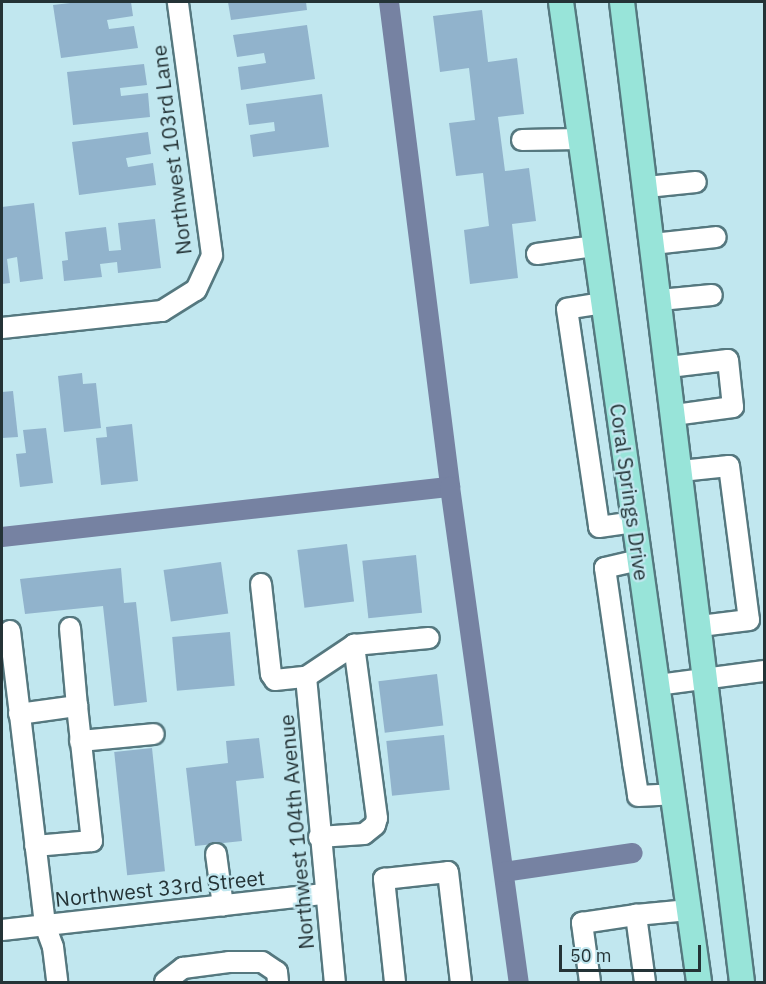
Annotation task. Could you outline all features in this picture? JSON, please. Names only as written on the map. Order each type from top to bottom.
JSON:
[{"type":"main road","name":"Coral Springs Drive","points":[[561,2],[699,982]]},
{"type":"main road","points":[[622,2],[669,368],[742,982]]},
{"type":"street","name":"Northwest 103rd Lane","points":[[2,328],[162,311],[196,290],[212,255],[178,2]]},
{"type":"street","points":[[522,141],[580,139]]},
{"type":"street","points":[[646,187],[696,182]]},
{"type":"street","points":[[653,244],[716,237]]},
{"type":"street","points":[[537,254],[595,246]]},
{"type":"street","points":[[660,300],[712,295]]},
{"type":"street","points":[[603,303],[567,309],[599,527],[634,522]]},
{"type":"street","points":[[669,368],[728,360],[733,407],[674,415]]},
{"type":"street","points":[[681,471],[729,466],[749,620],[700,626]]},
{"type":"street","points":[[639,560],[605,568],[638,796],[673,794]]},
{"type":"street","points":[[261,584],[270,674],[275,680],[306,677],[354,645],[429,638]]},
{"type":"street","points":[[35,846],[92,841],[70,628]]},
{"type":"street","points":[[10,630],[9,699],[19,714],[45,925],[53,947],[57,982]]},
{"type":"street","points":[[319,837],[364,834],[375,825],[377,818],[354,645]]},
{"type":"street","points":[[657,685],[765,671]]},
{"type":"street","name":"Northwest 104th Avenue","points":[[306,677],[324,894],[335,982]]},
{"type":"street","points":[[19,714],[77,706]]},
{"type":"street","points":[[80,741],[154,734]]},
{"type":"street","points":[[216,854],[223,906]]},
{"type":"street","points":[[395,982],[384,879],[448,872],[461,982]]},
{"type":"street","name":"Northwest 33rd Street","points":[[2,930],[324,894]]},
{"type":"street","points":[[590,982],[582,923],[689,910]]},
{"type":"street","points":[[636,915],[645,982]]},
{"type":"street","points":[[165,982],[183,968],[229,962],[262,962],[276,972],[278,982]]},
{"type":"building","points":[[79,2],[131,2],[133,16],[107,20],[109,29],[134,26],[138,48],[61,58],[53,5]]},
{"type":"building","points":[[228,2],[306,2],[307,10],[231,20]]},
{"type":"building","points":[[482,10],[488,62],[517,58],[524,114],[498,117],[505,171],[529,168],[536,221],[512,224],[518,278],[470,284],[464,230],[489,226],[483,173],[456,176],[449,123],[475,120],[469,68],[440,72],[433,16]]},
{"type":"building","points":[[307,25],[315,79],[241,90],[238,67],[266,63],[264,53],[237,57],[233,35]]},
{"type":"building","points":[[144,64],[147,85],[120,88],[121,96],[148,93],[150,117],[73,125],[67,72]]},
{"type":"building","points":[[322,94],[329,147],[253,157],[250,135],[275,131],[274,122],[249,125],[246,104]]},
{"type":"building","points":[[148,132],[151,154],[126,158],[128,167],[153,163],[156,185],[79,195],[72,142]]},
{"type":"building","points":[[34,203],[43,279],[20,282],[17,257],[7,259],[10,283],[2,284],[2,207]]},
{"type":"building","points":[[155,219],[161,268],[118,273],[117,262],[100,264],[102,277],[64,281],[62,261],[68,260],[65,232],[106,227],[109,251],[121,250],[118,223]]},
{"type":"building","points":[[82,373],[83,384],[96,383],[101,428],[64,432],[58,376]]},
{"type":"building","points":[[13,391],[18,437],[2,438],[2,392]]},
{"type":"building","points":[[132,424],[138,481],[101,485],[96,438],[107,437],[106,427]]},
{"type":"building","points":[[46,428],[53,483],[20,487],[16,454],[26,453],[23,430]]},
{"type":"building","points":[[347,544],[354,602],[304,608],[297,550]]},
{"type":"building","points":[[416,555],[422,613],[368,618],[362,561]]},
{"type":"building","points":[[221,562],[228,613],[171,622],[164,570]]},
{"type":"building","points":[[121,568],[124,603],[136,602],[147,702],[114,706],[103,606],[25,614],[20,579]]},
{"type":"building","points":[[230,632],[235,686],[177,691],[172,637]]},
{"type":"building","points":[[437,674],[443,726],[385,733],[378,681]]},
{"type":"building","points":[[444,735],[450,790],[392,796],[386,741]]},
{"type":"building","points":[[259,738],[264,778],[236,781],[242,841],[195,846],[186,768],[228,763],[226,741]]},
{"type":"building","points":[[152,748],[165,871],[127,875],[114,752]]},
{"type":"waterway","points":[[389,2],[450,487]]},
{"type":"waterway","points":[[2,537],[450,487],[519,982]]},
{"type":"waterway","points":[[504,872],[633,853]]}]
